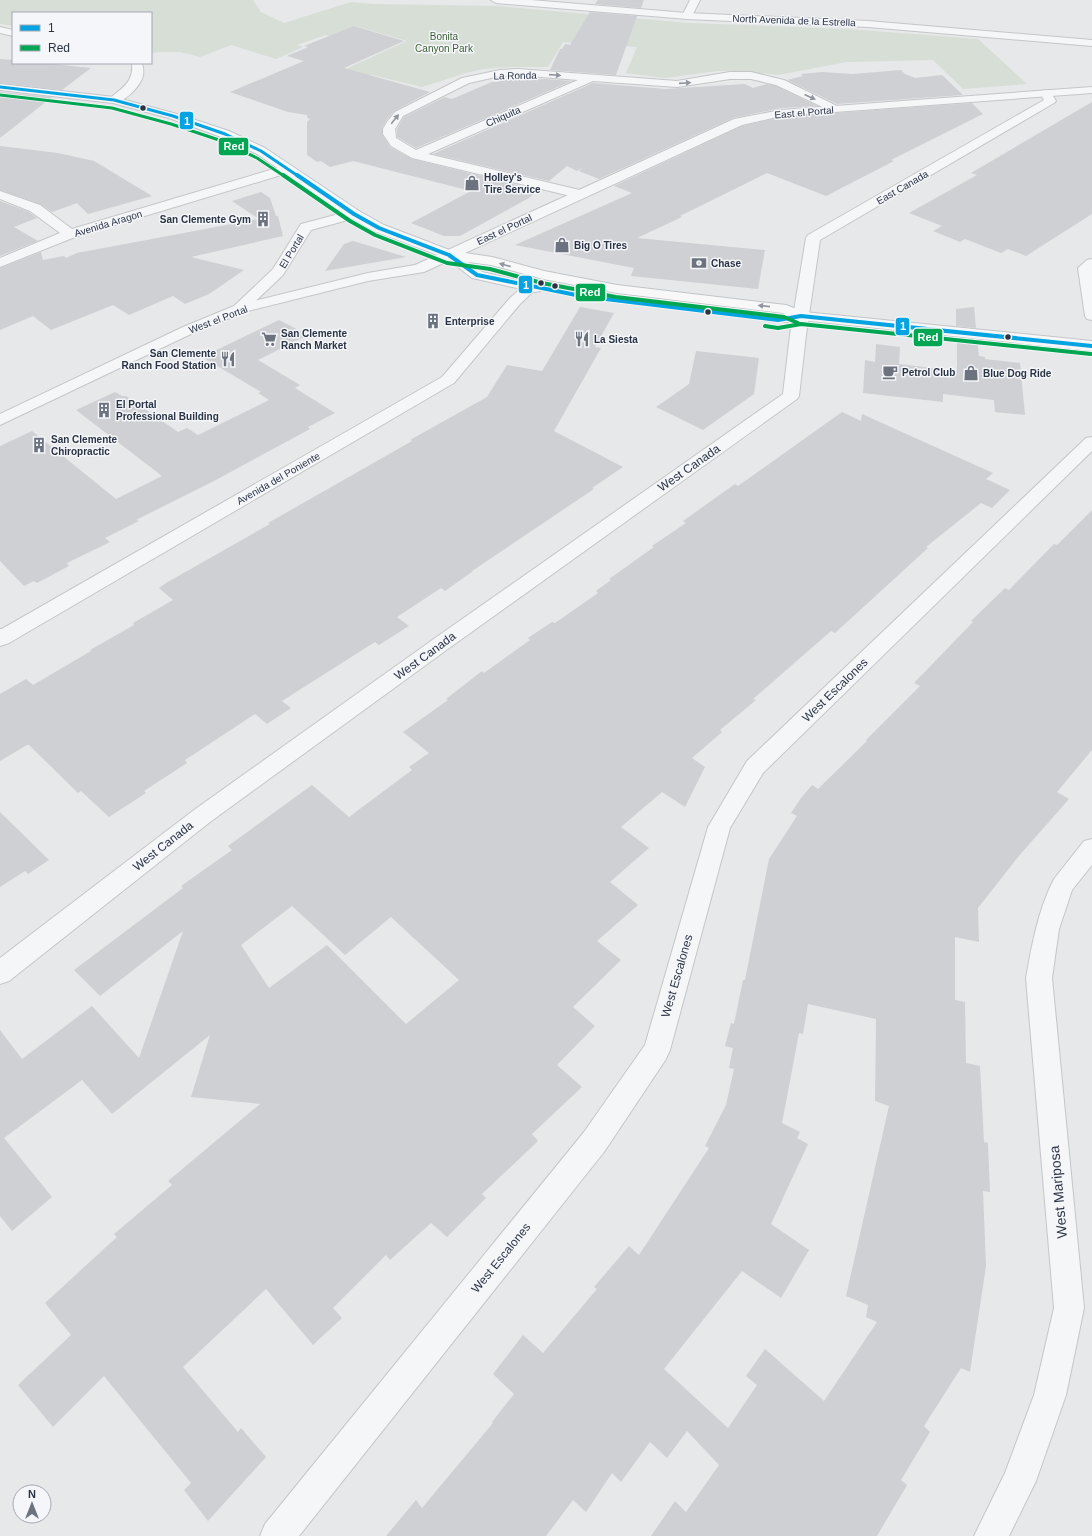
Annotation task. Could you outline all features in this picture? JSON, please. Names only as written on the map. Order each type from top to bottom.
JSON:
[{"type":"main road","points":[[0,87],[114,100],[173,116],[225,134],[261,150],[354,214],[379,228],[449,255],[492,262],[543,275],[610,288],[786,309],[802,316]]},
{"type":"main road","points":[[449,255],[477,275],[582,296],[778,320],[802,316],[1092,346]]},
{"type":"street","name":"North Avenida de la Estrella","points":[[496,0],[687,16],[868,24],[1092,43]]},
{"type":"street","points":[[687,16],[695,0]]},
{"type":"street","points":[[0,30],[12,33]]},
{"type":"street","points":[[114,100],[129,90],[139,69],[137,64]]},
{"type":"street","name":"La Ronda","points":[[579,194],[416,155],[400,148],[390,140],[388,134],[392,122],[399,114],[466,80],[500,73],[518,72],[677,84],[722,77],[762,77],[792,88],[835,109]]},
{"type":"street","name":"Chiquita","points":[[416,155],[591,78]]},
{"type":"street","name":"East el Portal","points":[[449,255],[738,122],[781,113],[1092,90]]},
{"type":"street","name":"East Canada","points":[[802,316],[813,238],[1050,100],[1046,93]]},
{"type":"street","name":"Avenida Aragon","points":[[0,263],[70,234],[287,169]]},
{"type":"street","points":[[0,195],[35,208],[70,234]]},
{"type":"street","name":"El Portal","points":[[239,309],[278,272],[306,227],[354,214]]},
{"type":"street","name":"West el Portal","points":[[0,420],[188,330],[239,309],[302,292],[368,278],[420,270],[449,255]]},
{"type":"street","points":[[1092,263],[1085,268],[1092,316]]},
{"type":"street","name":"Avenida del Poniente","points":[[1,638],[448,380],[515,301],[531,287]]},
{"type":"street","name":"West Canada","points":[[0,972],[202,816],[791,396],[802,316]]},
{"type":"street","name":"West Escalones","points":[[277,1536],[594,1142],[656,1050],[719,827],[756,767],[1092,442]]},
{"type":"street","name":"West Mariposa","points":[[992,1536],[1019,1481],[1050,1395],[1069,1308],[1039,978],[1047,929],[1062,886],[1092,848]]},
{"type":"green space","name":"Bonita Canyon Park","points":[[0,0],[253,0],[261,12],[284,23],[351,2],[372,4],[498,6],[689,23],[848,29],[978,39],[1027,84],[963,89],[933,60],[847,62],[778,75],[740,71],[718,71],[665,78],[626,73],[637,47],[563,42],[548,67],[483,69],[422,87],[372,75],[349,85],[337,73],[407,41],[356,26],[330,36],[326,35],[297,45],[303,47],[276,59],[231,45],[200,57],[180,52],[152,53],[152,12],[12,12],[12,26],[0,24]]},
{"type":"building","points":[[598,0],[644,0],[641,8],[595,4]]},
{"type":"building","points":[[590,12],[637,16],[616,75],[550,70],[560,49],[562,49],[565,44],[570,45]]},
{"type":"building","points":[[354,26],[404,41],[344,68],[430,92],[394,111],[386,121],[382,128],[382,134],[390,147],[412,159],[538,190],[529,198],[460,236],[444,236],[411,223],[471,191],[353,161],[330,167],[321,161],[317,162],[307,155],[307,122],[310,119],[307,118],[307,115],[288,112],[230,92],[304,61],[287,56],[308,47],[304,46]]},
{"type":"building","points":[[0,59],[12,60],[12,64],[53,64],[91,68],[62,90],[0,83]]},
{"type":"building","points":[[901,70],[905,74],[915,78],[942,75],[963,95],[837,104],[787,80],[803,76],[801,74],[822,72],[853,74]]},
{"type":"building","points":[[545,79],[572,81],[416,148],[397,137],[397,129],[404,117],[445,97],[452,99],[492,82],[504,80]]},
{"type":"building","points":[[593,83],[666,89],[745,84],[753,88],[767,84],[776,86],[817,106],[781,108],[733,118],[599,179],[579,171],[583,167],[577,171],[567,166],[549,181],[433,154]]},
{"type":"building","points":[[0,92],[52,97],[0,138]]},
{"type":"building","points":[[1092,102],[1092,214],[1026,256],[1008,249],[1001,253],[965,239],[960,242],[933,231],[942,226],[909,213],[977,175],[971,173]]},
{"type":"building","points":[[972,103],[983,114],[891,160],[894,161],[826,196],[767,173],[680,216],[682,217],[637,238],[765,250],[758,289],[631,276],[634,268],[515,245],[632,193],[614,186],[742,126],[781,117]]},
{"type":"building","points":[[0,146],[58,153],[94,161],[152,196],[88,214],[77,203],[52,212],[40,204],[0,190]]},
{"type":"building","points":[[261,192],[270,198],[276,216],[278,216],[283,236],[191,257],[244,270],[209,294],[185,304],[173,296],[129,315],[113,305],[51,330],[33,316],[0,330],[0,268],[41,252],[43,260],[64,256],[66,258],[77,253],[259,219],[232,201]]},
{"type":"building","points":[[0,201],[29,212],[37,218],[14,227],[38,241],[0,256]]},
{"type":"building","points":[[353,241],[406,257],[325,271],[344,244]]},
{"type":"building","points":[[580,307],[614,313],[595,347],[601,348],[554,431],[623,467],[592,488],[594,489],[472,571],[445,591],[441,588],[397,617],[409,626],[379,645],[375,642],[282,701],[291,708],[267,724],[255,714],[185,760],[187,763],[144,791],[146,793],[109,817],[81,791],[78,793],[29,745],[0,761],[0,694],[26,679],[33,685],[134,625],[133,623],[173,600],[159,588],[166,583],[412,441],[410,440],[487,397],[507,365],[542,371]]},
{"type":"building","points":[[974,307],[976,328],[956,326],[956,309]]},
{"type":"building","points":[[279,320],[308,335],[258,360],[300,385],[295,388],[335,413],[308,427],[310,429],[214,481],[136,520],[139,521],[105,538],[110,542],[67,563],[69,566],[37,583],[34,581],[24,586],[0,561],[0,446],[32,431],[116,499],[162,476],[76,410],[115,392],[122,396],[126,396],[178,432],[187,428],[198,435],[269,400],[258,393],[261,392],[202,357]]},
{"type":"building","points":[[957,338],[977,340],[979,356],[985,357],[985,359],[1020,363],[1025,415],[995,412],[994,400],[943,394],[943,402],[863,393],[865,360],[875,362],[876,344],[900,347],[899,364],[957,371]]},
{"type":"building","points":[[696,351],[759,358],[754,394],[703,430],[656,407],[689,384]]},
{"type":"building","points":[[842,412],[861,421],[862,414],[993,473],[986,479],[1010,490],[992,508],[981,503],[926,547],[928,548],[835,633],[831,631],[753,699],[756,700],[720,730],[722,732],[692,758],[705,767],[685,807],[662,792],[621,827],[649,848],[610,882],[638,905],[597,941],[621,960],[573,1007],[595,1026],[557,1065],[582,1087],[532,1134],[538,1141],[482,1194],[486,1198],[447,1237],[431,1223],[390,1260],[386,1255],[333,1308],[342,1318],[313,1345],[266,1289],[183,1367],[238,1432],[241,1428],[266,1457],[208,1521],[184,1490],[191,1483],[104,1376],[53,1427],[18,1385],[71,1335],[45,1303],[117,1237],[114,1234],[172,1185],[168,1181],[260,1104],[191,1097],[210,1035],[112,1114],[82,1080],[4,1138],[52,1197],[12,1231],[0,1216],[0,1030],[22,1059],[92,1006],[139,1058],[183,931],[100,996],[74,970],[183,888],[181,886],[232,850],[228,846],[312,785],[349,817],[412,770],[409,767],[429,753],[403,732],[448,700],[446,699],[482,671],[484,673],[530,640],[528,638],[552,622],[555,623],[598,593],[596,591],[611,580],[609,579],[654,547],[652,546],[686,523],[683,521],[735,484],[738,486]],"holes":[[[292,906],[345,955],[391,917],[459,980],[406,1024],[327,945],[269,988],[241,945]]]},
{"type":"building","points":[[1092,510],[1092,750],[1057,792],[1069,799],[1018,857],[978,908],[979,942],[955,937],[955,1000],[965,1002],[966,1063],[980,1066],[984,1142],[988,1143],[990,1192],[983,1191],[986,1266],[970,1372],[961,1368],[924,1426],[930,1432],[901,1480],[907,1485],[877,1536],[651,1536],[675,1501],[686,1512],[719,1465],[687,1431],[667,1458],[650,1442],[621,1482],[612,1473],[586,1512],[573,1500],[546,1536],[386,1536],[416,1500],[422,1508],[493,1423],[492,1422],[514,1394],[493,1374],[523,1335],[543,1353],[597,1289],[594,1287],[629,1246],[639,1255],[709,1148],[705,1146],[726,1105],[734,1069],[729,1068],[733,1048],[725,1046],[731,1023],[734,1024],[743,980],[745,980],[769,859],[797,816],[791,813],[801,798],[812,785],[818,789],[920,686],[914,683],[973,622],[971,621],[1005,588],[1009,590],[1054,544],[1057,545]],"holes":[[[808,1004],[876,1019],[875,1101],[889,1106],[846,1296],[868,1305],[866,1317],[877,1322],[824,1401],[765,1349],[746,1376],[757,1385],[728,1428],[664,1369],[742,1271],[781,1298],[809,1250],[771,1224],[808,1144],[797,1138],[800,1132],[782,1123],[799,1033],[803,1034]]]},
{"type":"building","points":[[0,812],[49,860],[28,874],[25,871],[0,887]]},
{"type":"transit line","name":"1","points":[[0,87],[114,100],[173,116],[225,134],[261,151],[354,214],[379,228],[449,255],[477,275],[581,296],[778,320],[801,316],[1092,346]]},
{"type":"transit line","name":"Red","points":[[0,95],[112,108],[171,124],[222,141],[257,158],[350,221],[375,235],[447,263],[490,269],[542,283],[616,297],[784,317],[798,323]]},
{"type":"transit line","name":"Red","points":[[765,326],[778,328],[801,324],[1091,354]]},
{"type":"place","name":"Holley's Tire Service","points":[[472,183]]},
{"type":"place","name":"San Clemente Gym","points":[[263,219]]},
{"type":"place","name":"Big O Tires","points":[[562,245]]},
{"type":"place","name":"Chase","points":[[699,263]]},
{"type":"place","name":"Enterprise","points":[[433,321]]},
{"type":"place","name":"San Clemente Ranch Market","points":[[269,339]]},
{"type":"place","name":"La Siesta","points":[[582,339]]},
{"type":"place","name":"San Clemente Ranch Food Station","points":[[228,359]]},
{"type":"place","name":"Petrol Club","points":[[890,372]]},
{"type":"place","name":"Blue Dog Ride","points":[[971,373]]},
{"type":"place","name":"El Portal Professional Building","points":[[104,410]]},
{"type":"place","name":"San Clemente Chiropractic","points":[[39,445]]}]
